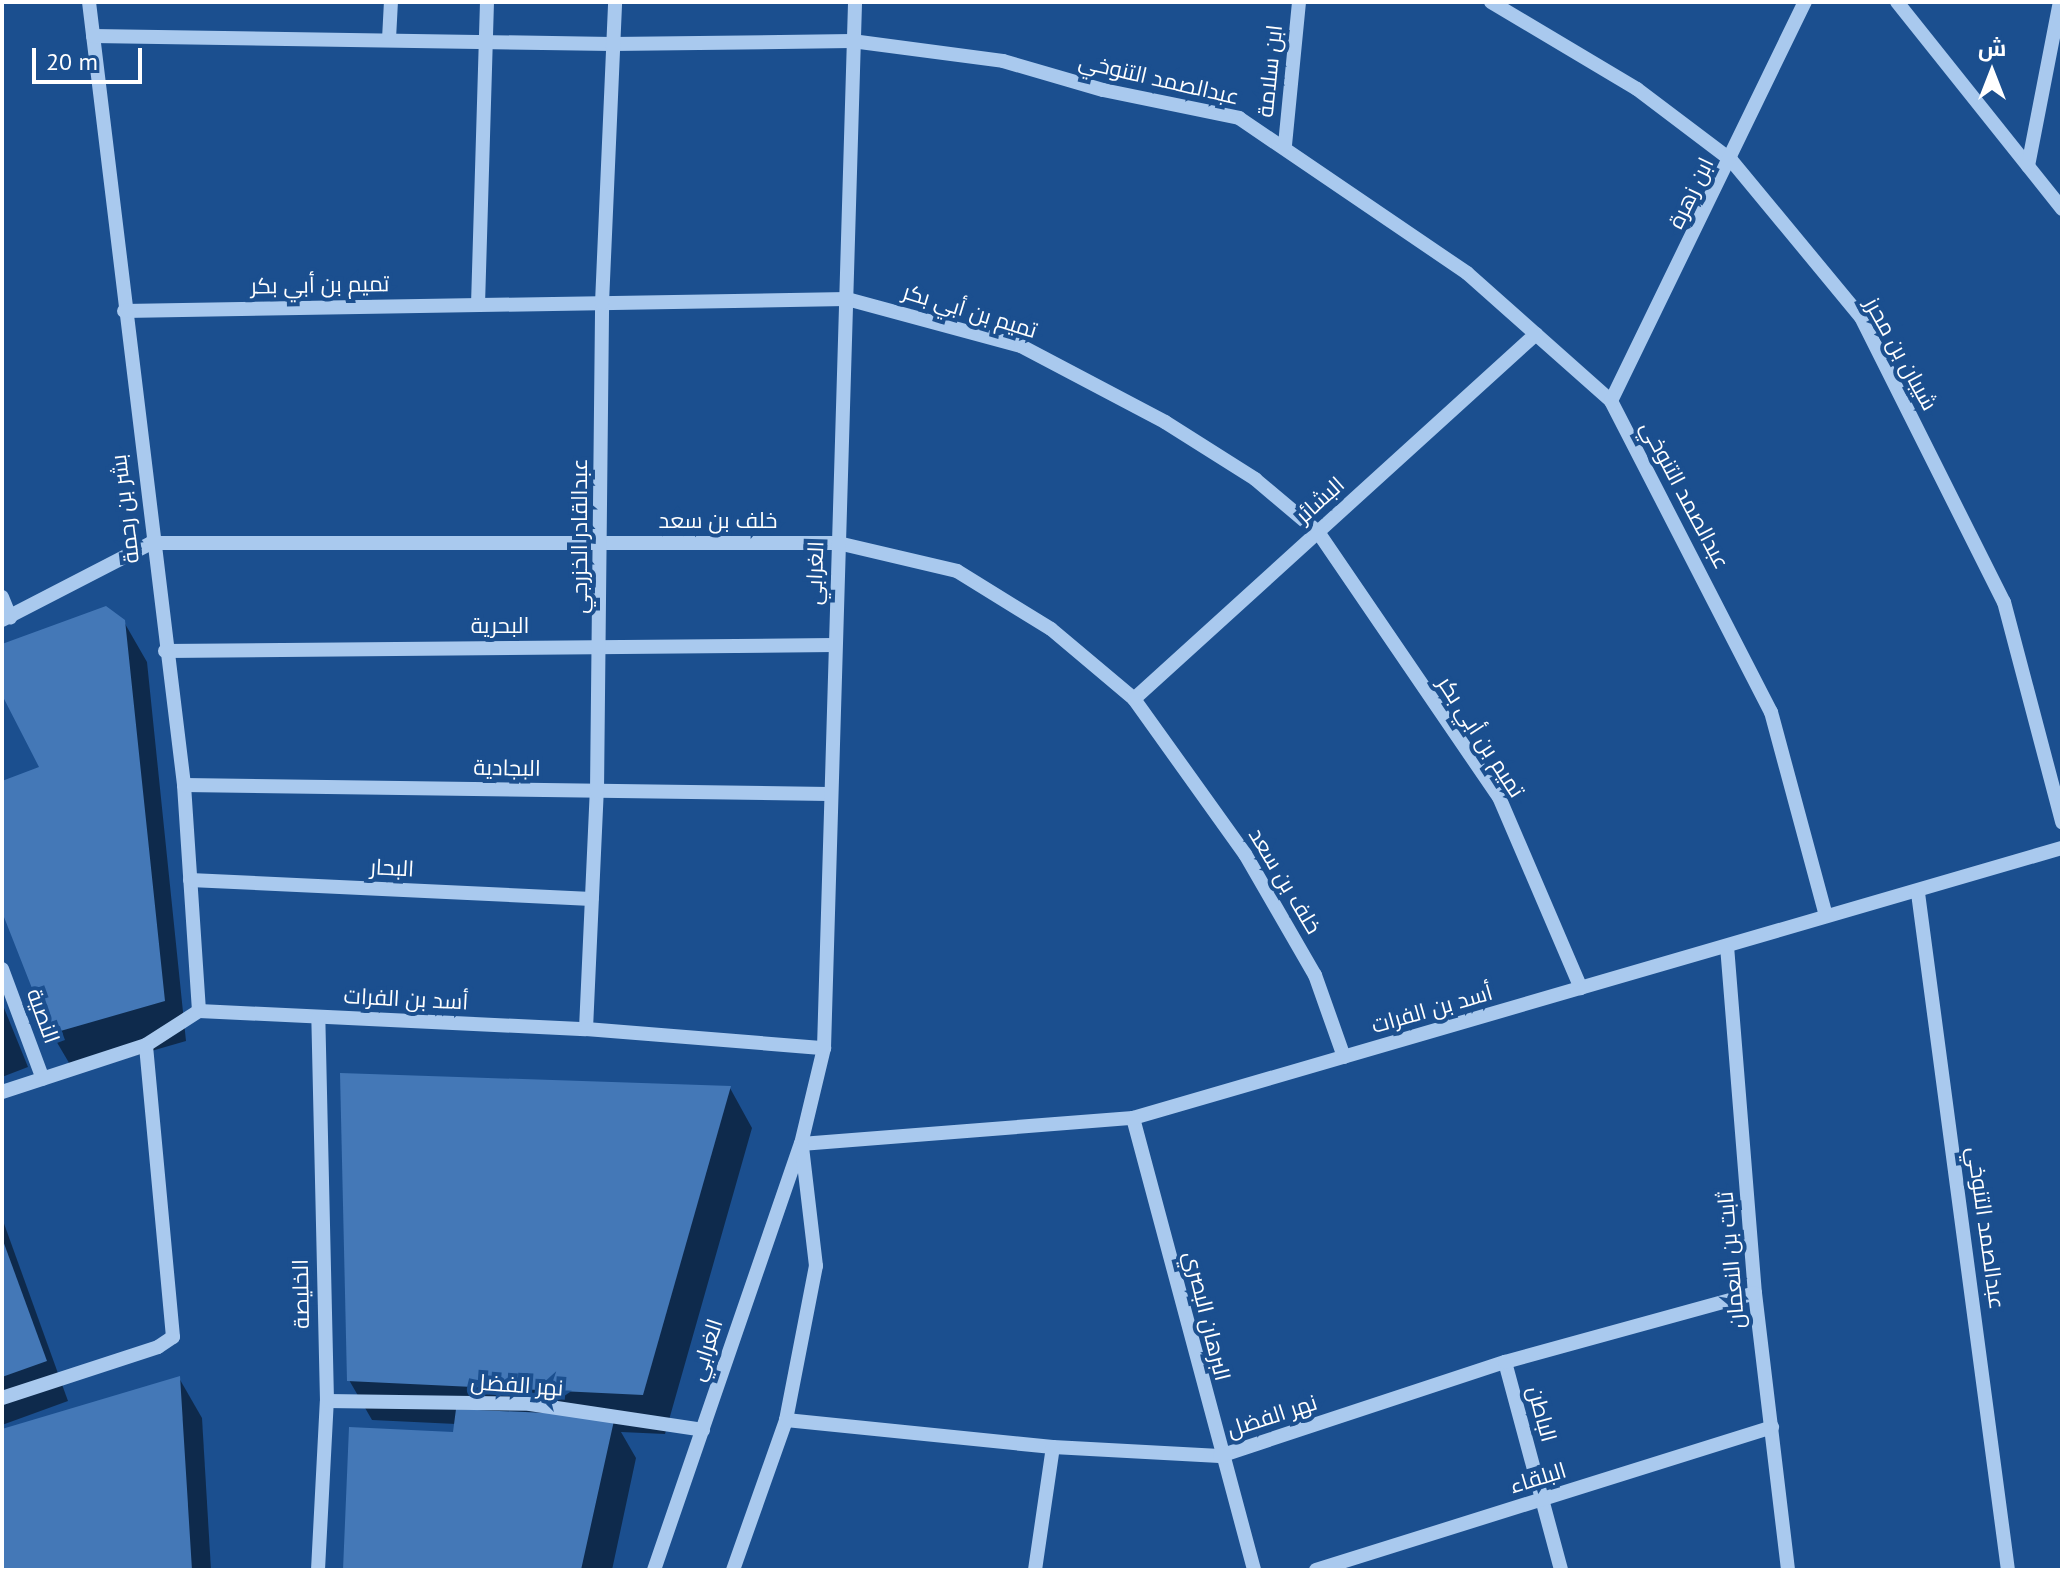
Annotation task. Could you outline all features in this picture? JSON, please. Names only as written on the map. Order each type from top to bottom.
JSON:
[{"type":"street","name":"بشر بن رحمة","points":[[89,2],[151,543],[184,785],[199,1011]]},
{"type":"street","points":[[389,39],[391,2]]},
{"type":"street","points":[[478,305],[487,2]]},
{"type":"street","name":"عبدالقادر الخزرجي","points":[[586,1029],[601,647],[602,303],[615,2]]},
{"type":"street","name":"الغرابي","points":[[654,1570],[801,1144],[824,1048],[829,794],[855,2]]},
{"type":"street","name":"ابن سلامة","points":[[1285,145],[1299,2]]},
{"type":"street","name":"شيبان بن محرز","points":[[1491,2],[1637,89],[1731,160],[1861,317],[1997,588],[2062,822]]},
{"type":"street","name":"ابن زهرة","points":[[1611,401],[1731,160],[1805,2]]},
{"type":"street","points":[[1897,2],[2062,209]]},
{"type":"street","points":[[2028,166],[2060,2]]},
{"type":"street","name":"عبدالصمد التنوخي","points":[[93,36],[486,39],[612,44],[852,41],[1003,61],[1103,90],[1239,118],[1285,145],[1467,273],[1611,401],[1771,712],[1826,916]]},
{"type":"street","name":"تميم بن أبي بكر","points":[[124,311],[847,299],[1021,346],[1204,446],[1255,479],[1318,532],[1499,797],[1581,988]]},
{"type":"street","name":"البشائر","points":[[1134,699],[1536,334]]},
{"type":"street","name":"خلف بن سعد","points":[[6,618],[151,543],[838,543],[957,571],[1051,629],[1134,699],[1245,854],[1315,975],[1344,1057]]},
{"type":"street","points":[[2,597],[6,618]]},
{"type":"street","name":"البحرية","points":[[165,651],[834,645]]},
{"type":"street","name":"البجادية","points":[[184,785],[829,794]]},
{"type":"street","name":"أسد بن الفرات","points":[[801,1144],[1133,1118],[1826,916],[1918,893],[2062,848]]},
{"type":"street","name":"البحار","points":[[190,880],[592,899]]},
{"type":"street","name":"عبدالصمد التنوخي","points":[[1918,893],[2008,1570]]},
{"type":"street","name":"ثابت بن النعمان","points":[[1727,946],[1755,1293],[1788,1570]]},
{"type":"street","name":"النصية","points":[[2,969],[43,1079]]},
{"type":"street","points":[[2,1092],[146,1045],[199,1011]]},
{"type":"street","name":"أسد بن الفرات","points":[[199,1011],[586,1029],[824,1048]]},
{"type":"street","name":"الخليصة","points":[[318,1017],[327,1401],[318,1570]]},
{"type":"street","points":[[2,1398],[158,1347],[173,1337],[146,1045]]},
{"type":"street","name":"البرهان البصري","points":[[1133,1118],[1220,1456],[1254,1570]]},
{"type":"street","name":"الغرابي","points":[[733,1570],[786,1420],[816,1266],[801,1144]]},
{"type":"street","name":"نهر الفضل","points":[[786,1420],[1053,1447],[1220,1456],[1505,1362],[1755,1293]]},
{"type":"street","name":"الباطن","points":[[1505,1362],[1561,1570]]},
{"type":"street","name":"نهر الفضل","points":[[327,1401],[530,1404],[703,1430]]},
{"type":"street","name":"البلقاء","points":[[1316,1570],[1772,1427]]},
{"type":"street","points":[[1035,1570],[1053,1447]]},
{"type":"building","points":[[106,606],[125,620],[165,1001],[50,1034],[2,912],[2,781],[39,767],[2,695],[2,644]]},
{"type":"building","points":[[340,1073],[731,1086],[643,1395],[347,1381]]},
{"type":"building","points":[[2,1238],[47,1361],[2,1377]]},
{"type":"building","points":[[180,1376],[192,1570],[2,1570],[2,1429]]},
{"type":"building","points":[[456,1409],[615,1416],[581,1570],[343,1570],[349,1427],[453,1432]]}]
